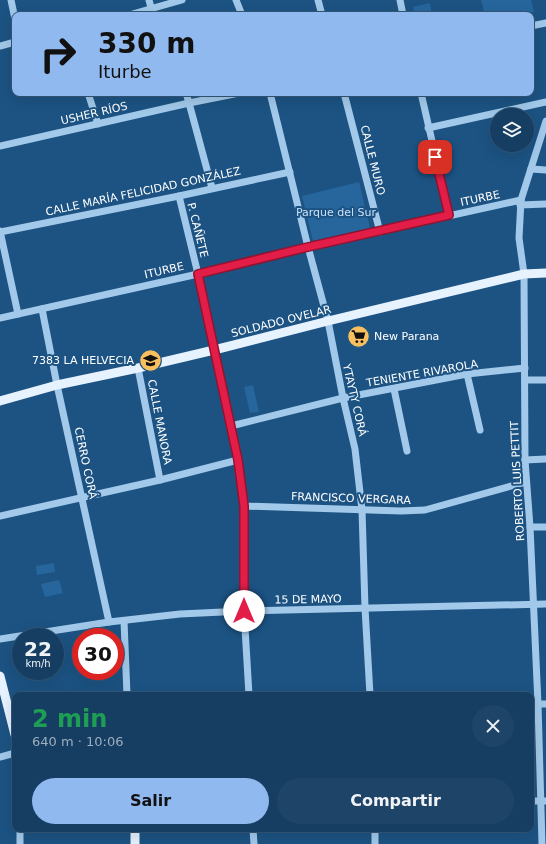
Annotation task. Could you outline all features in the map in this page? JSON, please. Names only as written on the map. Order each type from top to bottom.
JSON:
[{"type":"main road","name":"SOLDADO OVELAR","points":[[0,401],[57,385],[214,350],[524,274],[546,273]]},
{"type":"main road","points":[[0,676],[12,722]]},
{"type":"main road","points":[[135,832],[135,844]]},
{"type":"street","points":[[11,0],[14,12]]},
{"type":"street","points":[[149,0],[152,12],[182,0]]},
{"type":"street","points":[[236,0],[241,12]]},
{"type":"street","points":[[318,0],[321,12]]},
{"type":"street","points":[[400,0],[402,12]]},
{"type":"street","points":[[534,25],[546,23]]},
{"type":"street","points":[[0,46],[12,43]]},
{"type":"street","points":[[89,96],[98,124]]},
{"type":"street","points":[[187,96],[212,188]]},
{"type":"street","name":"USHER RÍOS","points":[[0,146],[225,96]]},
{"type":"street","name":"YTAYTY CORÁ","points":[[271,96],[328,321],[343,398],[355,449],[362,510],[365,608],[370,692]]},
{"type":"street","name":"CALLE MURO","points":[[345,96],[380,232]]},
{"type":"street","points":[[422,96],[449,215]]},
{"type":"street","points":[[428,128],[546,102]]},
{"type":"street","name":"ROBERTO LUIS PETTIT","points":[[534,692],[533,603],[530,527],[525,460],[524,274],[519,238],[520,203],[546,121]]},
{"type":"street","points":[[531,170],[546,170]]},
{"type":"street","name":"CALLE MARÍA FELICIDAD GONZÁLEZ","points":[[0,231],[179,196],[290,172]]},
{"type":"street","name":"P. CAÑETE","points":[[179,196],[198,274],[238,460],[244,506],[244,611],[249,692]]},
{"type":"street","name":"ITURBE","points":[[0,318],[198,274],[449,215],[520,203],[546,204]]},
{"type":"street","points":[[0,231],[18,314]]},
{"type":"street","name":"CERRO CORÁ","points":[[42,309],[57,385],[109,622]]},
{"type":"street","name":"CALLE MANORA","points":[[138,368],[160,480]]},
{"type":"street","name":"TENIENTE RIVAROLA","points":[[231,426],[343,398],[467,374],[525,368]]},
{"type":"street","points":[[467,374],[480,430]]},
{"type":"street","points":[[525,380],[546,380]]},
{"type":"street","points":[[394,389],[407,451]]},
{"type":"street","points":[[0,516],[160,480],[238,460]]},
{"type":"street","points":[[525,460],[546,460]]},
{"type":"street","name":"FRANCISCO VERGARA","points":[[244,506],[401,511],[424,510],[526,482]]},
{"type":"street","points":[[530,527],[546,527]]},
{"type":"street","name":"15 DE MAYO","points":[[0,639],[109,622],[180,614],[533,603],[546,604]]},
{"type":"street","points":[[124,621],[127,692]]},
{"type":"street","points":[[534,704],[546,704]]},
{"type":"street","name":"ROBERTO LUIS PETTIT","points":[[534,704],[543,801],[542,844]]},
{"type":"street","points":[[0,757],[12,754]]},
{"type":"street","points":[[20,832],[20,844]]},
{"type":"street","points":[[253,832],[254,844]]},
{"type":"street","points":[[375,832],[375,844]]},
{"type":"green space","points":[[481,0],[531,0],[534,12],[484,12]]},
{"type":"green space","points":[[430,3],[432,12],[414,12],[413,7]]},
{"type":"green space","name":"Parque del Sur","points":[[359,182],[370,228],[313,241],[302,196]]},
{"type":"green space","points":[[253,385],[259,412],[250,413],[244,387]]},
{"type":"green space","points":[[54,563],[55,572],[37,575],[36,566]]},
{"type":"green space","points":[[59,580],[63,593],[45,597],[41,584]]},
{"type":"place","name":"New Parana","points":[[358,336]]},
{"type":"place","name":"7383 LA HELVECIA","points":[[150,360]]},
{"type":"route","points":[[244,611],[244,506],[238,460],[198,274],[449,215],[435,157]]}]
